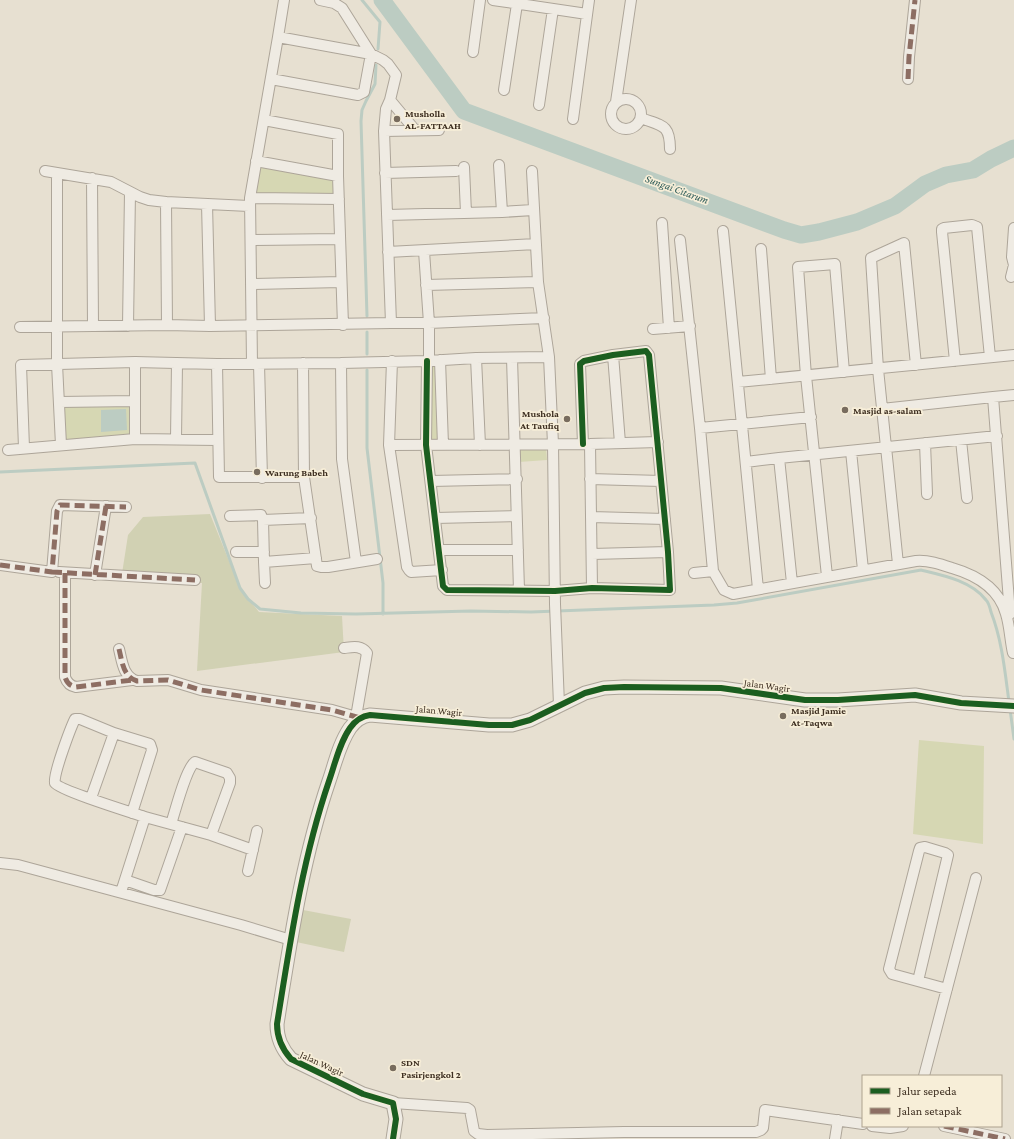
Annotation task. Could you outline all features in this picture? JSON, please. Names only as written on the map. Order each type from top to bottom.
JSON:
[{"type":"street","points":[[262,478],[256,364],[251,326],[250,202],[284,0]]},
{"type":"street","points":[[271,79],[358,95],[364,92],[371,54],[342,8],[334,3],[320,0]]},
{"type":"street","points":[[473,52],[480,0]]},
{"type":"street","points":[[493,0],[587,14]]},
{"type":"street","points":[[563,10],[565,0]]},
{"type":"street","points":[[573,119],[589,0]]},
{"type":"street","points":[[616,102],[625,98],[635,101],[641,108],[641,118],[635,126],[630,129],[620,128],[616,125],[611,115],[611,110],[616,102],[631,0]]},
{"type":"street","points":[[908,79],[915,0]]},
{"type":"street","points":[[504,90],[517,4]]},
{"type":"street","points":[[538,106],[552,9]]},
{"type":"street","points":[[278,36],[371,54],[384,60],[394,71],[395,80],[385,114],[384,131],[391,323]]},
{"type":"street","points":[[390,100],[415,130]]},
{"type":"street","points":[[641,118],[660,125],[667,130],[670,138],[670,149]]},
{"type":"street","points":[[264,120],[338,134],[343,325]]},
{"type":"street","points":[[384,131],[439,130]]},
{"type":"street","points":[[256,161],[338,176]]},
{"type":"street","points":[[499,165],[502,212]]},
{"type":"street","points":[[385,173],[460,169],[466,213]]},
{"type":"street","points":[[45,171],[111,182],[149,200],[166,202],[207,204],[339,199]]},
{"type":"street","points":[[532,171],[538,282],[549,357],[553,444],[555,615],[559,705]]},
{"type":"street","points":[[57,173],[56,326],[61,445]]},
{"type":"street","points":[[92,178],[93,326]]},
{"type":"street","points":[[128,326],[130,192]]},
{"type":"street","points":[[166,202],[167,325]]},
{"type":"street","points":[[207,204],[210,326]]},
{"type":"street","points":[[387,215],[533,210]]},
{"type":"street","points":[[662,223],[669,328]]},
{"type":"street","points":[[955,361],[942,232],[942,229],[944,228],[972,225],[977,227],[990,357]]},
{"type":"street","points":[[1011,277],[1014,264],[1012,257],[1014,228]]},
{"type":"street","points":[[723,231],[758,589]]},
{"type":"street","points":[[251,240],[340,239]]},
{"type":"street","points":[[680,240],[690,326],[713,571],[721,585],[728,593],[733,594],[922,560],[932,562],[978,577],[995,592],[1006,613],[1014,652]]},
{"type":"street","points":[[898,564],[878,369],[871,258],[904,243],[916,365]]},
{"type":"street","points":[[388,252],[536,244]]},
{"type":"street","points":[[761,249],[771,379]]},
{"type":"street","points":[[424,250],[429,323],[426,445],[443,586],[447,590],[555,591],[592,588],[670,590],[668,552],[649,355],[646,350],[584,361],[580,364],[590,479],[592,588]]},
{"type":"street","points":[[827,576],[806,376],[798,267],[835,264],[844,372]]},
{"type":"street","points":[[251,284],[341,282]]},
{"type":"street","points":[[426,285],[538,282]]},
{"type":"street","points":[[20,327],[343,325],[544,318]]},
{"type":"street","points":[[653,329],[690,326]]},
{"type":"street","points":[[613,355],[620,443]]},
{"type":"street","points":[[738,382],[1014,355]]},
{"type":"street","points":[[24,448],[21,365],[135,362],[217,364],[341,363],[549,357]]},
{"type":"street","points":[[476,358],[480,445]]},
{"type":"street","points":[[512,358],[514,444],[517,478],[516,516],[519,590]]},
{"type":"street","points":[[440,360],[443,445]]},
{"type":"street","points":[[392,361],[389,445],[407,566],[412,572],[442,570]]},
{"type":"street","points":[[135,362],[135,440]]},
{"type":"street","points":[[176,363],[176,439]]},
{"type":"street","points":[[302,363],[304,477],[317,566],[321,567],[377,559]]},
{"type":"street","points":[[341,363],[342,459],[356,562]]},
{"type":"street","points":[[217,364],[220,477],[304,477]]},
{"type":"street","points":[[882,409],[1014,395]]},
{"type":"street","points":[[993,397],[1014,652]]},
{"type":"street","points":[[59,402],[135,401]]},
{"type":"street","points":[[700,428],[811,417]]},
{"type":"street","points":[[746,462],[997,436]]},
{"type":"street","points":[[8,450],[135,440],[218,440]]},
{"type":"street","points":[[961,440],[967,498]]},
{"type":"street","points":[[389,445],[587,444],[658,442]]},
{"type":"street","points":[[924,444],[927,494]]},
{"type":"street","points":[[851,451],[863,570]]},
{"type":"street","points":[[778,458],[792,583]]},
{"type":"street","points":[[431,481],[517,478]]},
{"type":"street","points":[[590,479],[661,481]]},
{"type":"street","points":[[52,572],[58,507],[62,504],[126,507]]},
{"type":"street","points":[[95,574],[106,506]]},
{"type":"street","points":[[230,516],[261,515],[263,520],[265,583]]},
{"type":"street","points":[[435,518],[516,516]]},
{"type":"street","points":[[591,517],[665,519]]},
{"type":"street","points":[[263,520],[311,518]]},
{"type":"street","points":[[439,550],[518,550]]},
{"type":"street","points":[[236,552],[264,557],[316,558]]},
{"type":"street","points":[[592,554],[668,552]]},
{"type":"street","points":[[0,565],[52,572],[195,580]]},
{"type":"street","points":[[694,573],[713,571]]},
{"type":"street","points":[[65,573],[65,677],[66,681],[70,685],[76,687],[132,680],[168,680],[201,690],[332,710],[358,718],[367,653],[364,648],[344,648]]},
{"type":"street","points":[[119,649],[126,673],[132,680]]},
{"type":"street","name":"Jalan Wagir","points":[[393,1103],[364,1094],[291,1060],[283,1050],[277,1033],[277,1024],[291,940],[307,859],[323,798],[340,747],[350,728],[358,718],[370,715],[488,725],[512,725],[530,720],[585,693],[604,688],[648,686],[721,688],[805,700],[918,695],[961,704],[1008,706]]},
{"type":"street","points":[[132,813],[152,747],[150,744],[142,741],[114,733],[85,721],[75,719],[54,778],[58,786],[132,813],[144,817],[211,835],[253,850]]},
{"type":"street","points":[[91,798],[114,733]]},
{"type":"street","points":[[171,824],[187,775],[195,762],[200,763],[227,773],[230,778],[230,783],[211,835]]},
{"type":"street","points":[[121,892],[144,817]]},
{"type":"street","points":[[125,880],[154,890],[160,890],[182,827]]},
{"type":"street","points":[[248,871],[258,831]]},
{"type":"street","points":[[918,981],[948,855],[926,847],[920,848],[919,851],[889,969],[892,974],[947,989]]},
{"type":"street","points":[[0,863],[18,865],[121,892],[291,940]]},
{"type":"street","points":[[924,1075],[976,878]]},
{"type":"street","points":[[393,1139],[396,1119],[393,1103],[467,1108],[470,1110],[474,1131],[478,1134],[624,1135],[756,1132],[763,1128],[765,1110],[862,1124]]},
{"type":"street","points":[[835,1139],[838,1120]]},
{"type":"street","points":[[881,1127],[896,1127]]},
{"type":"street","points":[[949,1127],[1005,1139]]},
{"type":"green space","points":[[256,161],[338,176],[339,199],[250,198]]},
{"type":"green space","points":[[440,360],[443,445],[426,445],[427,361]]},
{"type":"green space","points":[[133,405],[133,438],[64,441],[62,406]]},
{"type":"green space","points":[[546,447],[547,460],[519,462],[519,448]]},
{"type":"green space","points":[[210,514],[240,588],[259,612],[342,616],[344,652],[197,671],[202,583],[121,580],[128,535],[143,517]]},
{"type":"green space","points":[[919,740],[984,746],[983,844],[913,834]]},
{"type":"green space","points":[[303,910],[351,919],[344,952],[296,942]]},
{"type":"shaded area","points":[[126,409],[127,430],[101,432],[101,410]]},
{"type":"waterway","points":[[362,0],[380,22],[378,49]]},
{"type":"waterway","name":"Sungai Citarum","points":[[382,0],[464,111],[801,235],[857,222],[895,206],[925,184],[946,175],[973,170],[1014,148]]},
{"type":"waterway","points":[[367,316],[361,121],[362,110],[375,84],[376,65]]},
{"type":"waterway","points":[[367,332],[367,354]]},
{"type":"waterway","points":[[367,370],[367,448],[383,583],[383,614]]},
{"type":"waterway","points":[[0,472],[195,463],[240,588],[248,599],[260,609],[301,613],[356,614],[471,611],[531,612],[714,605],[737,603],[921,570],[965,583],[980,593],[987,601],[995,623],[1000,645],[1009,702]]},
{"type":"waterway","points":[[1010,709],[1014,739]]},
{"type":"marked path","points":[[908,79],[915,0]]},
{"type":"marked path","points":[[0,565],[52,572],[57,511],[60,505],[126,507]]},
{"type":"marked path","points":[[95,575],[106,506]]},
{"type":"marked path","points":[[52,572],[195,580]]},
{"type":"marked path","points":[[65,573],[65,677],[67,681],[70,685],[76,687],[132,680]]},
{"type":"marked path","points":[[119,649],[122,663],[126,672],[132,679],[137,681],[168,680],[201,690],[332,710],[360,718]]},
{"type":"marked path","points":[[949,1127],[1005,1139]]},
{"type":"cycle path","points":[[427,361],[426,445],[443,586],[447,590],[555,591],[592,588],[670,590],[668,552],[649,355],[646,351],[613,355],[584,361],[580,364],[583,444]]},
{"type":"cycle path","points":[[393,1139],[396,1119],[393,1103],[363,1094],[291,1059],[281,1043],[277,1029],[292,932],[311,841],[340,747],[350,728],[359,719],[370,715],[489,725],[512,725],[530,720],[585,693],[604,688],[624,687],[721,688],[805,700],[838,700],[915,695],[961,703],[1014,706]]},
{"type":"place","name":"Musholla AL-FATTAAH","points":[[397,119]]},
{"type":"place","name":"Masjid as-salam","points":[[845,410]]},
{"type":"place","name":"Mushola At Taufiq","points":[[567,419]]},
{"type":"place","name":"Warung Babeh","points":[[257,472]]},
{"type":"place","name":"Masjid Jamie At-Taqwa","points":[[783,716]]},
{"type":"place","name":"SDN Pasirjengkol 2","points":[[393,1068]]}]
